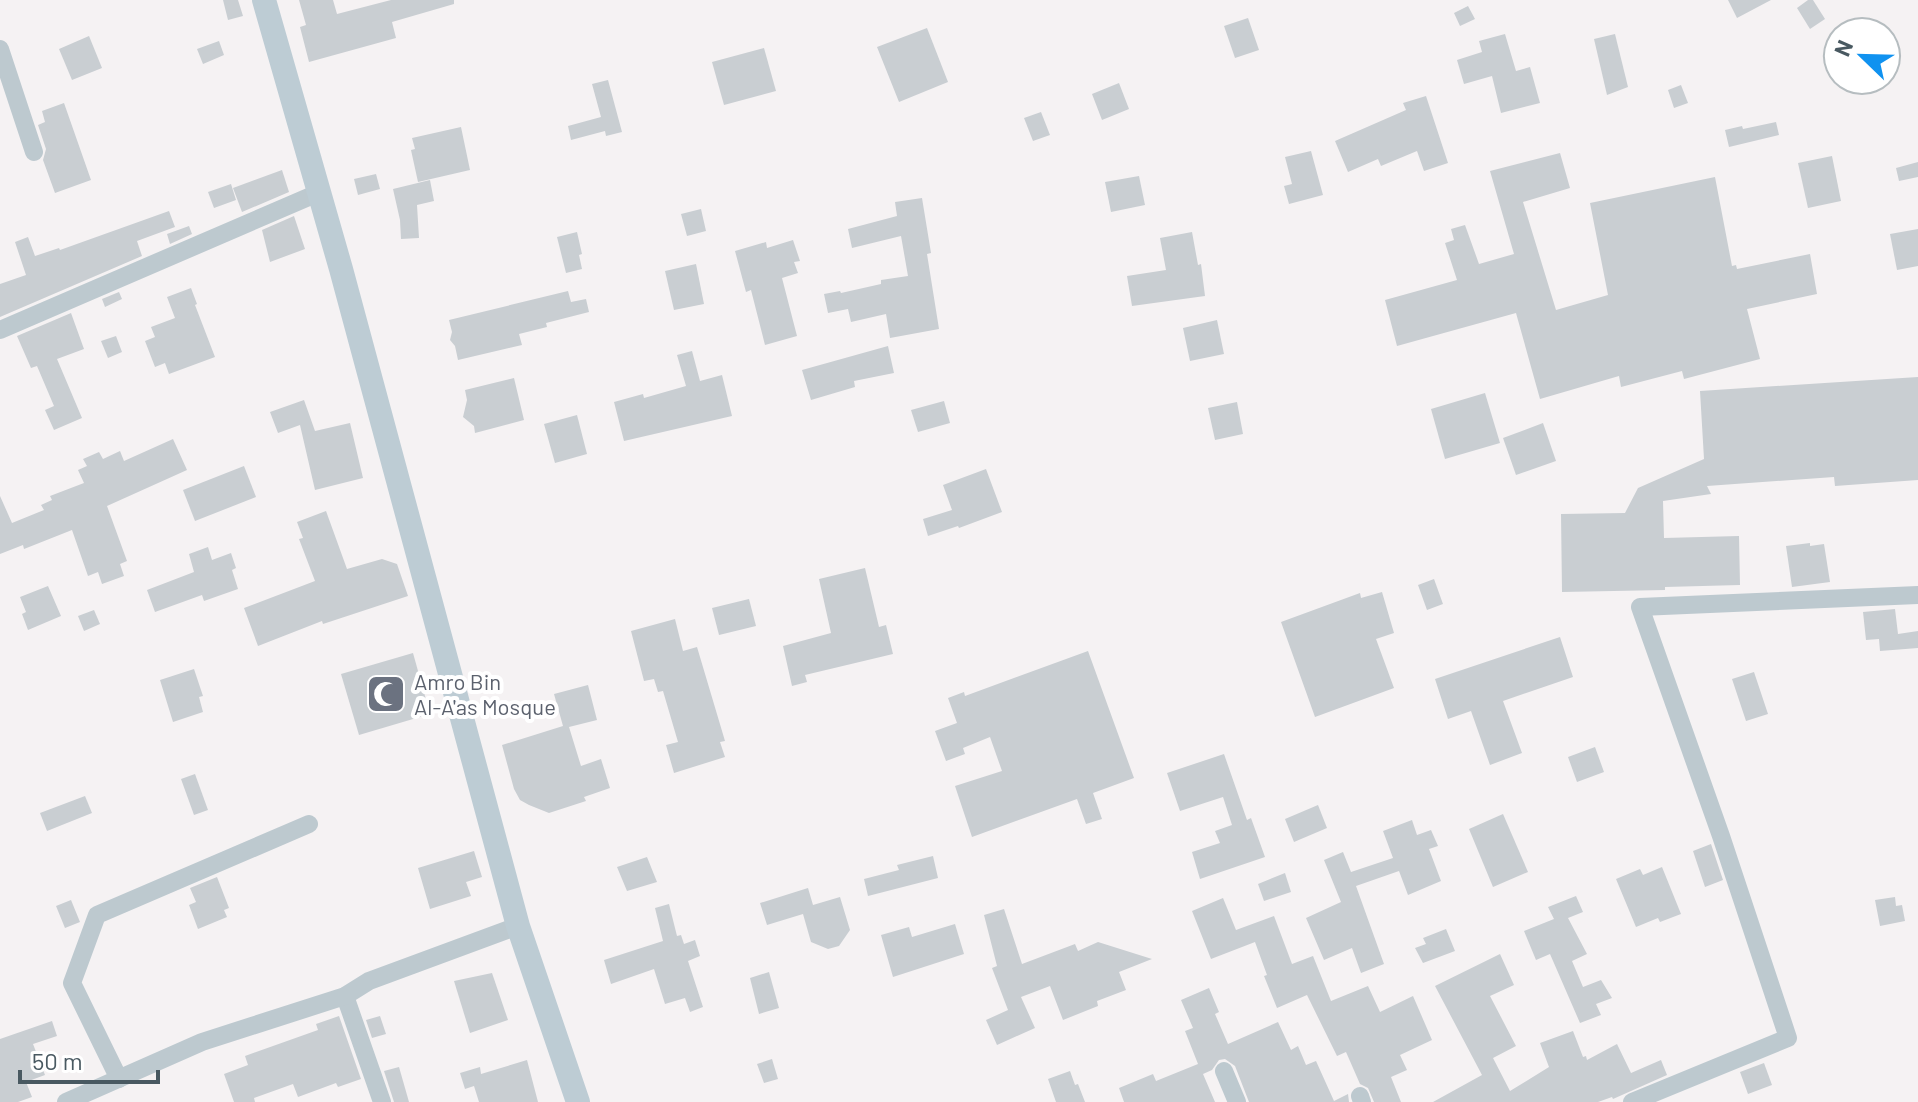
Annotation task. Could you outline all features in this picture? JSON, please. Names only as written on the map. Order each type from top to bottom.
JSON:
[{"type":"street","points":[[264,0],[518,926],[578,1102]]},
{"type":"street","points":[[0,49],[34,152]]},
{"type":"street","points":[[0,330],[318,193]]},
{"type":"street","points":[[1632,1102],[1668,1096],[1788,1038],[1640,607],[1918,595]]},
{"type":"street","points":[[119,1079],[72,983],[97,915],[309,824]]},
{"type":"street","points":[[66,1102],[202,1042],[345,996],[369,981],[518,926]]},
{"type":"street","points":[[345,996],[382,1102]]},
{"type":"street","points":[[1224,1071],[1237,1102]]},
{"type":"building","points":[[223,0],[238,0],[243,16],[228,20]]},
{"type":"building","points":[[299,0],[333,0],[337,14],[391,0],[454,0],[454,4],[392,22],[396,38],[309,62],[300,27],[306,25]]},
{"type":"building","points":[[1728,0],[1771,0],[1737,18]]},
{"type":"building","points":[[1813,0],[1823,16],[1822,21],[1810,29],[1797,8]]},
{"type":"building","points":[[1468,6],[1475,19],[1460,26],[1454,13]]},
{"type":"building","points":[[1248,18],[1259,50],[1235,58],[1224,26]]},
{"type":"building","points":[[927,28],[948,82],[899,102],[877,47]]},
{"type":"building","points":[[1505,34],[1516,71],[1530,67],[1540,103],[1501,113],[1492,76],[1464,84],[1457,60],[1482,52],[1479,41]]},
{"type":"building","points":[[1615,34],[1628,87],[1607,95],[1594,39]]},
{"type":"building","points":[[89,36],[102,68],[72,80],[59,49]]},
{"type":"building","points":[[219,41],[224,55],[203,64],[197,49]]},
{"type":"building","points":[[764,48],[776,91],[724,105],[712,62]]},
{"type":"building","points":[[608,80],[622,132],[606,136],[605,131],[571,140],[568,126],[601,117],[592,84]]},
{"type":"building","points":[[1119,83],[1129,109],[1102,120],[1092,94]]},
{"type":"building","points":[[1681,85],[1688,103],[1674,108],[1668,90]]},
{"type":"building","points":[[1426,96],[1448,163],[1424,171],[1417,151],[1381,166],[1378,159],[1348,172],[1335,141],[1406,110],[1403,103]]},
{"type":"building","points":[[64,103],[91,180],[55,193],[43,160],[46,149],[38,125],[45,122],[42,111]]},
{"type":"building","points":[[1041,112],[1050,135],[1033,141],[1024,118]]},
{"type":"building","points":[[1776,122],[1779,135],[1729,147],[1725,130]]},
{"type":"building","points":[[461,127],[470,170],[418,182],[411,150],[415,149],[412,138]]},
{"type":"building","points":[[1311,151],[1323,195],[1289,204],[1284,186],[1292,184],[1285,157]]},
{"type":"building","points":[[1560,153],[1570,188],[1523,202],[1556,310],[1608,295],[1590,203],[1715,177],[1732,266],[1736,265],[1737,269],[1810,254],[1817,294],[1747,309],[1760,359],[1684,379],[1682,371],[1621,387],[1619,376],[1540,399],[1516,313],[1397,346],[1385,300],[1457,280],[1445,243],[1454,240],[1451,229],[1465,225],[1479,264],[1514,254],[1490,171]]},
{"type":"building","points":[[1832,156],[1841,201],[1808,208],[1798,163]]},
{"type":"building","points":[[1918,162],[1918,177],[1899,181],[1896,168]]},
{"type":"building","points":[[282,170],[289,192],[242,212],[233,188]]},
{"type":"building","points":[[376,174],[380,189],[358,195],[354,179]]},
{"type":"building","points":[[1139,176],[1145,205],[1111,212],[1105,182]]},
{"type":"building","points":[[430,180],[434,201],[417,205],[419,238],[401,239],[393,189]]},
{"type":"building","points":[[231,184],[236,200],[214,208],[208,192]]},
{"type":"building","points":[[922,198],[939,329],[890,338],[886,314],[851,322],[848,309],[828,313],[824,294],[841,293],[881,284],[881,280],[908,276],[901,236],[852,248],[848,229],[897,216],[895,202]]},
{"type":"building","points":[[701,209],[706,231],[687,236],[681,214]]},
{"type":"building","points":[[169,211],[175,227],[137,241],[142,256],[0,317],[0,284],[26,275],[15,242],[28,237],[35,256]]},
{"type":"building","points":[[294,216],[305,249],[270,262],[262,230]]},
{"type":"building","points":[[189,226],[192,234],[170,244],[167,234]]},
{"type":"building","points":[[1918,229],[1918,266],[1897,270],[1890,234]]},
{"type":"building","points":[[577,232],[582,269],[566,273],[557,237]]},
{"type":"building","points":[[1192,232],[1198,265],[1201,264],[1205,296],[1132,306],[1127,276],[1166,270],[1160,238]]},
{"type":"building","points":[[793,240],[800,261],[794,262],[798,273],[782,278],[797,336],[765,345],[751,290],[746,292],[735,251],[766,242],[767,248]]},
{"type":"building","points":[[696,264],[704,304],[674,310],[665,271]]},
{"type":"building","points":[[191,288],[215,357],[169,374],[165,363],[155,367],[145,341],[155,337],[151,327],[175,318],[167,297]]},
{"type":"building","points":[[568,291],[571,302],[586,299],[589,312],[519,334],[522,345],[458,360],[455,346],[450,340],[449,320]]},
{"type":"building","points":[[119,292],[122,299],[105,307],[102,299]]},
{"type":"building","points":[[71,313],[84,349],[57,359],[82,418],[54,430],[45,410],[54,406],[37,366],[31,368],[17,336]]},
{"type":"building","points":[[1217,320],[1224,354],[1190,361],[1183,328]]},
{"type":"building","points":[[116,336],[122,352],[108,358],[101,341]]},
{"type":"building","points":[[888,346],[894,373],[854,381],[855,387],[811,400],[802,370]]},
{"type":"building","points":[[692,351],[700,381],[722,375],[732,416],[624,441],[614,402],[643,394],[644,398],[686,386],[677,355]]},
{"type":"building","points":[[1918,377],[1918,480],[1835,486],[1834,477],[1707,486],[1711,494],[1663,501],[1664,538],[1739,536],[1740,585],[1562,592],[1561,514],[1625,513],[1638,488],[1704,459],[1700,391]]},
{"type":"building","points":[[514,378],[524,420],[475,433],[474,426],[463,417],[467,400],[465,390]]},
{"type":"building","points":[[1485,393],[1500,443],[1445,459],[1431,409]]},
{"type":"building","points":[[304,400],[315,431],[350,423],[363,478],[315,490],[300,425],[278,433],[270,412]]},
{"type":"building","points":[[944,401],[950,423],[918,432],[911,410]]},
{"type":"building","points":[[1237,402],[1243,434],[1215,440],[1208,408]]},
{"type":"building","points":[[577,415],[587,454],[555,463],[544,424]]},
{"type":"building","points":[[1543,423],[1556,461],[1516,475],[1503,438]]},
{"type":"building","points":[[173,439],[187,470],[107,506],[127,561],[120,564],[124,576],[102,584],[98,572],[88,576],[72,530],[24,549],[23,545],[0,554],[0,496],[12,523],[44,510],[41,505],[52,500],[50,496],[84,483],[78,470],[87,466],[83,459],[99,452],[103,459],[120,451],[124,461]]},
{"type":"building","points":[[244,466],[256,497],[195,521],[183,490]]},
{"type":"building","points":[[986,469],[1002,512],[928,536],[923,519],[952,510],[943,485]]},
{"type":"building","points":[[326,511],[347,569],[382,559],[397,564],[408,596],[323,624],[322,621],[258,646],[244,608],[315,581],[299,539],[303,538],[297,522]]},
{"type":"building","points":[[1810,543],[1810,546],[1824,544],[1830,582],[1792,587],[1786,546]]},
{"type":"building","points":[[208,547],[212,560],[231,553],[238,589],[204,601],[202,595],[155,612],[147,590],[194,572],[189,554]]},
{"type":"building","points":[[865,568],[879,627],[886,625],[893,654],[805,675],[807,682],[792,686],[783,646],[831,633],[819,579]]},
{"type":"building","points":[[1434,579],[1443,604],[1427,610],[1418,585]]},
{"type":"building","points":[[48,586],[61,616],[28,630],[20,597]]},
{"type":"building","points":[[1382,592],[1394,633],[1376,639],[1394,688],[1315,717],[1281,622],[1360,593],[1361,598]]},
{"type":"building","points":[[749,599],[756,626],[719,635],[712,608]]},
{"type":"building","points":[[1895,609],[1898,634],[1918,631],[1918,648],[1880,651],[1879,639],[1866,640],[1863,612]]},
{"type":"building","points":[[94,610],[100,624],[84,631],[78,616]]},
{"type":"building","points":[[675,619],[683,651],[697,647],[725,741],[720,742],[725,757],[674,773],[666,745],[678,742],[663,691],[658,692],[654,679],[644,681],[631,631]]},
{"type":"building","points":[[1560,637],[1573,677],[1503,701],[1522,753],[1490,765],[1471,711],[1448,719],[1435,679]]},
{"type":"building","points":[[1088,651],[1134,778],[1093,793],[1102,819],[1086,824],[1077,799],[972,837],[955,786],[1002,771],[990,737],[963,748],[965,754],[946,761],[935,731],[957,723],[948,698],[964,692],[965,696]]},
{"type":"building","name":"Amro Bin Al-A'as Mosque","points":[[413,653],[430,714],[359,735],[341,674]]},
{"type":"building","points":[[194,669],[203,696],[199,697],[203,712],[173,722],[160,680]]},
{"type":"building","points":[[1754,672],[1768,714],[1746,721],[1732,679]]},
{"type":"building","points":[[588,685],[597,720],[569,727],[581,766],[601,759],[610,788],[584,797],[586,801],[549,813],[520,800],[502,745],[563,726],[554,694]]},
{"type":"building","points":[[1595,747],[1604,772],[1577,782],[1568,757]]},
{"type":"building","points":[[1224,754],[1247,820],[1251,818],[1265,857],[1200,879],[1192,852],[1220,843],[1215,831],[1232,825],[1223,797],[1180,811],[1167,773]]},
{"type":"building","points":[[195,774],[208,810],[194,815],[181,779]]},
{"type":"building","points":[[85,796],[92,813],[47,831],[40,813]]},
{"type":"building","points":[[1318,805],[1327,828],[1294,842],[1285,819]]},
{"type":"building","points":[[1503,814],[1528,872],[1493,887],[1469,829]]},
{"type":"building","points":[[1412,820],[1417,835],[1431,830],[1438,846],[1429,849],[1441,881],[1408,895],[1399,871],[1356,886],[1384,964],[1361,973],[1352,948],[1324,960],[1306,918],[1341,902],[1324,860],[1343,852],[1351,872],[1393,858],[1383,831]]},
{"type":"building","points":[[1711,844],[1723,880],[1705,887],[1693,851]]},
{"type":"building","points":[[474,851],[482,877],[466,882],[471,896],[430,909],[418,868]]},
{"type":"building","points":[[933,856],[938,878],[868,896],[864,879],[899,870],[897,865]]},
{"type":"building","points":[[647,857],[657,882],[627,891],[617,867]]},
{"type":"building","points":[[1662,867],[1681,914],[1660,922],[1658,918],[1636,927],[1616,879],[1640,869],[1643,875]]},
{"type":"building","points":[[1285,873],[1291,892],[1264,901],[1258,884]]},
{"type":"building","points":[[217,877],[229,908],[224,910],[227,917],[198,929],[189,905],[196,902],[190,888]]},
{"type":"building","points":[[808,888],[813,905],[840,897],[850,930],[839,946],[828,949],[811,942],[803,914],[767,925],[760,903]]},
{"type":"building","points":[[1576,896],[1583,912],[1568,918],[1587,954],[1572,961],[1583,987],[1601,980],[1612,998],[1596,1004],[1601,1015],[1580,1023],[1550,954],[1536,960],[1524,931],[1554,919],[1548,907]]},
{"type":"building","points":[[1895,897],[1896,906],[1902,905],[1905,921],[1880,926],[1875,900]]},
{"type":"building","points":[[1223,898],[1236,930],[1274,916],[1292,964],[1313,956],[1331,1001],[1368,986],[1380,1012],[1413,996],[1432,1040],[1400,1055],[1407,1070],[1391,1077],[1401,1102],[1374,1102],[1368,1088],[1360,1084],[1346,1052],[1337,1056],[1307,995],[1277,1008],[1255,942],[1211,959],[1192,911]]},
{"type":"building","points":[[71,900],[80,922],[65,928],[56,906]]},
{"type":"building","points":[[669,904],[677,936],[681,935],[684,944],[695,940],[700,956],[688,961],[703,1007],[690,1012],[685,998],[665,1004],[654,969],[611,984],[604,960],[663,941],[655,908]]},
{"type":"building","points":[[1004,909],[1022,964],[1075,944],[1078,951],[1098,942],[1152,959],[1119,972],[1126,990],[1097,1001],[1098,1006],[1063,1020],[1050,986],[1021,997],[1035,1028],[997,1045],[986,1020],[1008,1010],[992,968],[997,966],[984,915]]},
{"type":"building","points":[[955,924],[964,954],[893,977],[881,935],[909,927],[912,937]]},
{"type":"building","points":[[1446,929],[1455,951],[1423,963],[1415,948],[1426,944],[1423,938]]},
{"type":"building","points":[[1500,954],[1514,985],[1490,996],[1516,1046],[1493,1058],[1510,1091],[1549,1067],[1540,1043],[1573,1031],[1587,1060],[1617,1044],[1631,1073],[1661,1060],[1667,1075],[1613,1099],[1598,1102],[1433,1102],[1482,1075],[1435,986]]},
{"type":"building","points":[[769,972],[779,1008],[759,1014],[750,978]]},
{"type":"building","points":[[492,973],[508,1020],[470,1033],[454,981]]},
{"type":"building","points":[[1209,988],[1219,1012],[1215,1014],[1228,1044],[1278,1022],[1291,1050],[1298,1046],[1306,1065],[1316,1061],[1334,1101],[1348,1094],[1349,1102],[1249,1102],[1235,1066],[1225,1059],[1219,1060],[1212,1070],[1203,1074],[1215,1102],[1124,1102],[1119,1088],[1153,1074],[1156,1081],[1198,1064],[1185,1031],[1193,1028],[1181,1000]]},
{"type":"building","points":[[339,1016],[361,1079],[338,1087],[336,1083],[298,1097],[293,1084],[254,1098],[255,1102],[234,1102],[224,1074],[248,1065],[245,1056],[318,1030],[316,1024]]},
{"type":"building","points":[[380,1016],[386,1034],[372,1038],[366,1020]]},
{"type":"building","points":[[52,1021],[57,1036],[33,1044],[45,1075],[26,1082],[32,1097],[18,1102],[0,1102],[0,1039]]},
{"type":"building","points":[[772,1059],[778,1079],[764,1083],[757,1064]]},
{"type":"building","points":[[527,1060],[538,1102],[479,1102],[474,1086],[465,1089],[460,1073],[480,1067],[481,1074]]},
{"type":"building","points":[[1764,1063],[1772,1085],[1748,1094],[1740,1072]]},
{"type":"building","points":[[399,1067],[409,1102],[394,1102],[384,1071]]},
{"type":"building","points":[[1070,1071],[1085,1102],[1056,1102],[1048,1079]]},
{"type":"place","name":"Amro Bin Al-A'as Mosque","points":[[386,694]]}]
